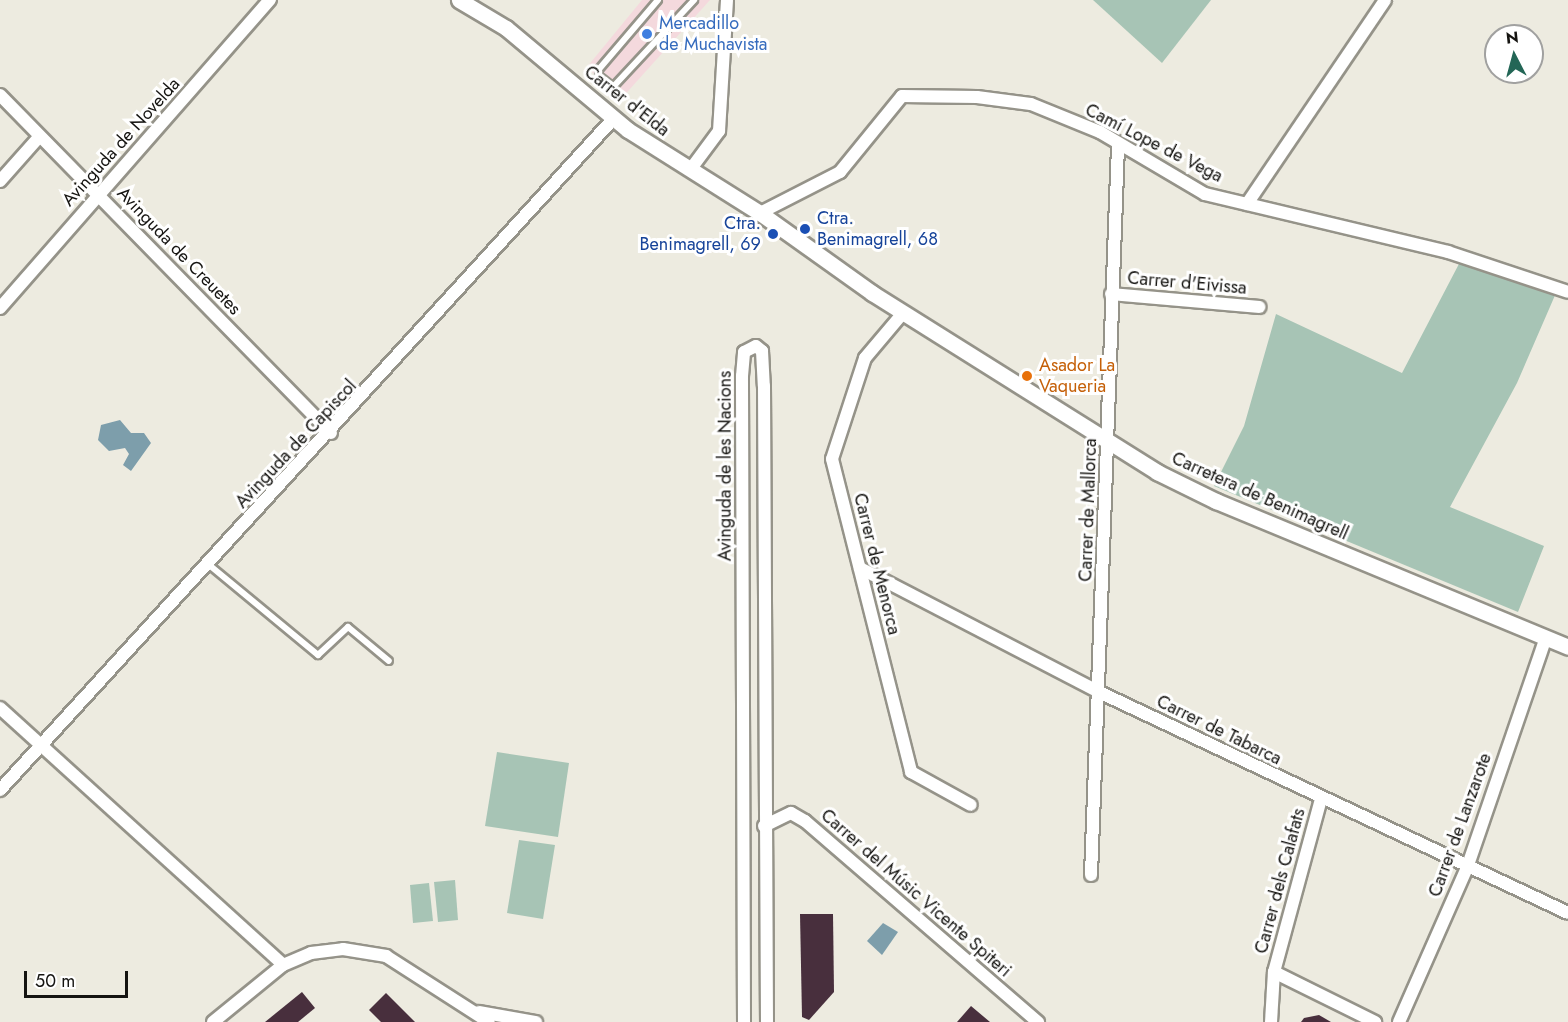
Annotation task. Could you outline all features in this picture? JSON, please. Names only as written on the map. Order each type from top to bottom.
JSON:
[{"type":"street","name":"Avinguda de Novelda","points":[[0,308],[270,0]]},
{"type":"street","name":"Carrer d'Elda","points":[[459,0],[506,28],[614,118],[777,225]]},
{"type":"street","points":[[690,170],[719,131],[727,0]]},
{"type":"street","points":[[1247,204],[1385,0]]},
{"type":"street","name":"Avinguda de Creuetes","points":[[0,95],[331,433]]},
{"type":"street","name":"Camí Lope de Vega","points":[[760,213],[840,172],[902,96],[1031,104],[1100,132],[1118,146],[1205,194],[1448,252],[1568,292]]},
{"type":"street","name":"Avinguda de Capiscol","points":[[0,790],[331,433],[614,118]]},
{"type":"street","points":[[0,181],[39,137]]},
{"type":"street","name":"Carrer de Mallorca","points":[[1091,875],[1118,146]]},
{"type":"street","name":"Carretera de Benimagrell","points":[[777,225],[903,313],[1108,442],[1216,501],[1568,647]]},
{"type":"street","name":"Carrer d'Eivissa","points":[[1111,294],[1259,307]]},
{"type":"street","name":"Carrer de Menorca","points":[[903,313],[866,358],[832,459],[911,772],[971,805]]},
{"type":"street","name":"Avinguda de les Nacions","points":[[744,1022],[742,376],[744,351],[756,346],[762,351],[764,386],[764,826],[767,1022]]},
{"type":"street","name":"Carrer de Tabarca","points":[[860,568],[1099,692],[1467,868],[1568,913]]},
{"type":"street","name":"Carrer de Lanzarote","points":[[1399,1022],[1467,868],[1546,638]]},
{"type":"street","points":[[0,708],[283,965]]},
{"type":"street","name":"Carrer dels Calafats","points":[[1271,1022],[1274,972],[1321,799]]},
{"type":"street","name":"Carrer del Músic Vicente Spiteri","points":[[764,826],[791,813],[805,821],[1038,1022]]},
{"type":"street","points":[[213,1022],[283,965],[311,953],[343,949],[386,956],[459,1007],[489,1022]]},
{"type":"street","points":[[1274,972],[1375,1022]]},
{"type":"street","points":[[459,1007],[532,1021]]},
{"type":"street","points":[[459,1007],[471,1022]]},
{"type":"lane","points":[[658,0],[599,69],[599,76],[613,87],[694,0]]},
{"type":"lane","points":[[208,564],[318,655],[348,627],[389,661]]},
{"type":"shaded area","name":"Mercadillo de Muchavista","points":[[642,0],[710,0],[620,100],[587,67]]},
{"type":"green space","points":[[1093,0],[1211,0],[1162,63]]},
{"type":"green space","points":[[1461,260],[1556,293],[1517,383],[1450,507],[1544,546],[1518,612],[1214,486],[1244,426],[1276,314],[1402,373]]},
{"type":"green space","points":[[497,752],[569,763],[558,837],[485,826]]},
{"type":"green space","points":[[519,840],[555,845],[543,919],[507,913]]},
{"type":"green space","points":[[455,880],[458,920],[438,922],[434,882]]},
{"type":"green space","points":[[429,883],[433,921],[413,923],[410,885]]},
{"type":"water","points":[[120,420],[131,433],[144,433],[151,443],[131,471],[123,465],[129,454],[125,448],[109,451],[98,440],[101,425]]},
{"type":"water","points":[[883,923],[898,932],[882,955],[867,941]]},
{"type":"building","points":[[800,914],[833,914],[834,992],[809,1020],[802,1017]]},
{"type":"building","points":[[302,992],[315,1008],[298,1022],[265,1022]]},
{"type":"building","points":[[386,993],[415,1022],[381,1022],[369,1010]]},
{"type":"building","points":[[971,1006],[990,1022],[957,1022]]},
{"type":"building","points":[[1319,1015],[1331,1022],[1301,1022],[1304,1018]]},
{"type":"place","name":"Mercadillo de Muchavista","points":[[647,34]]},
{"type":"place","name":"Ctra. Benimagrell, 68","points":[[805,229]]},
{"type":"place","name":"Ctra. Benimagrell, 69","points":[[773,234]]},
{"type":"place","name":"Asador La Vaqueria","points":[[1027,376]]}]
